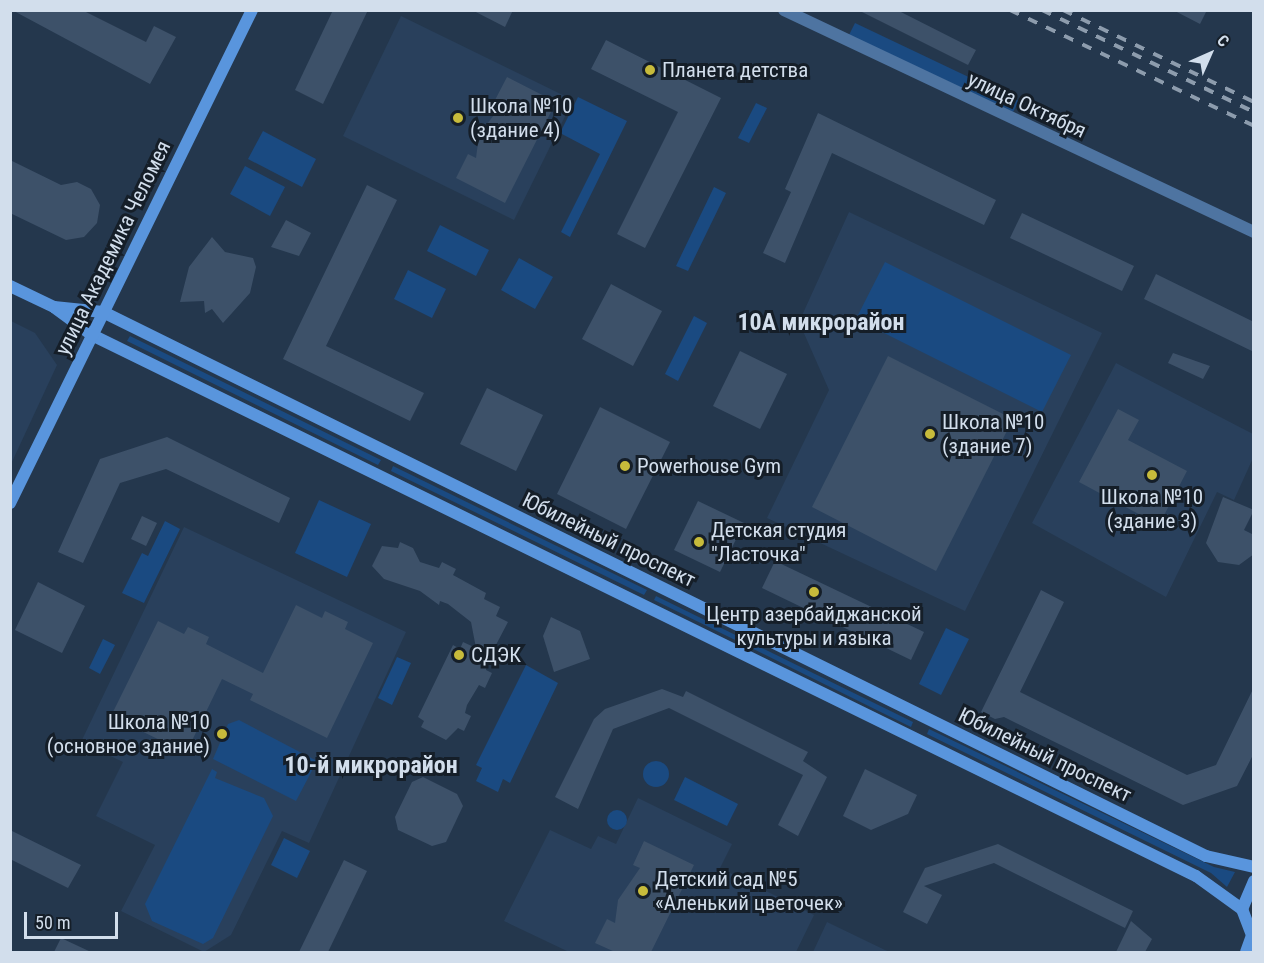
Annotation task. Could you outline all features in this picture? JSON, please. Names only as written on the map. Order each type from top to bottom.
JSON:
[{"type":"street","name":"улица Академика Челомея","points":[[10,503],[252,10]]},
{"type":"street","name":"улица Октября","points":[[784,10],[1254,232]]},
{"type":"street","name":"Юбилейный проспект","points":[[10,286],[54,307],[92,335],[1196,876],[1242,909]]},
{"type":"street","name":"Юбилейный проспект","points":[[54,307],[103,312],[1206,856],[1254,867]]},
{"type":"street","points":[[1246,952],[1252,940],[1242,909],[1254,881]]},
{"type":"shaded area","name":"Школа №10 (здание 4)","points":[[401,16],[573,100],[514,220],[343,136]]},
{"type":"shaded area","points":[[855,23],[1019,101],[1013,112],[849,35]]},
{"type":"shaded area","points":[[578,97],[627,121],[570,237],[561,232],[600,154],[560,133]]},
{"type":"shaded area","points":[[756,103],[767,108],[749,143],[738,138]]},
{"type":"shaded area","points":[[263,131],[316,159],[302,187],[248,159]]},
{"type":"shaded area","points":[[245,166],[285,187],[270,216],[230,194]]},
{"type":"shaded area","points":[[714,187],[726,193],[688,271],[676,266]]},
{"type":"shaded area","name":"Школа №10 (здание 7)","points":[[849,212],[1102,333],[965,611],[767,518],[829,390],[799,322]]},
{"type":"shaded area","points":[[440,225],[489,250],[476,276],[427,251]]},
{"type":"shaded area","points":[[519,258],[553,277],[535,309],[501,290]]},
{"type":"shaded area","points":[[885,262],[1071,355],[1042,412],[856,319]]},
{"type":"shaded area","points":[[408,270],[446,289],[432,318],[394,299]]},
{"type":"shaded area","points":[[694,316],[707,323],[678,381],[665,374]]},
{"type":"shaded area","points":[[11,321],[35,333],[57,365],[11,464]]},
{"type":"shaded area","points":[[130,336],[381,460],[378,465],[127,341]]},
{"type":"shaded area","name":"Школа №10 (здание 3)","points":[[1116,363],[1253,434],[1253,458],[1234,500],[1217,492],[1166,597],[1032,523]]},
{"type":"shaded area","points":[[393,466],[647,590],[644,595],[391,471]]},
{"type":"shaded area","points":[[319,500],[371,524],[347,577],[295,553]]},
{"type":"shaded area","points":[[165,521],[180,529],[144,603],[122,593],[142,553],[148,556]]},
{"type":"shaded area","name":"Школа №10 (основное здание)","points":[[184,527],[406,632],[309,843],[282,831],[231,935],[204,952],[121,911],[155,845],[96,816],[123,762],[81,742]]},
{"type":"shaded area","points":[[656,596],[913,722],[911,727],[654,600]]},
{"type":"shaded area","points":[[946,628],[969,639],[941,695],[919,684]]},
{"type":"shaded area","points":[[103,639],[115,645],[100,674],[89,668]]},
{"type":"shaded area","points":[[397,657],[411,663],[392,705],[378,698]]},
{"type":"shaded area","points":[[526,665],[558,683],[510,783],[503,779],[498,792],[476,781],[482,768],[476,765]]},
{"type":"shaded area","points":[[239,720],[317,761],[296,801],[213,759],[228,724]]},
{"type":"shaded area","points":[[929,729],[1214,867],[1235,872],[1227,887],[1211,873],[927,734]]},
{"type":"shaded area","points":[[656,761],[665,765],[669,774],[665,783],[656,787],[647,783],[643,774],[647,765]]},
{"type":"shaded area","points":[[212,769],[217,772],[215,778],[264,798],[273,816],[213,938],[203,944],[152,921],[145,904]]},
{"type":"shaded area","points":[[685,777],[738,804],[727,826],[674,800]]},
{"type":"shaded area","name":"Детский сад №5 «Аленький цветочек»","points":[[638,798],[732,844],[720,868],[814,915],[796,952],[569,952],[504,921],[550,830],[591,849],[598,836],[616,844]]},
{"type":"shaded area","points":[[613,810],[621,810],[627,816],[627,824],[621,830],[613,830],[607,824],[607,816]]},
{"type":"shaded area","points":[[284,838],[310,851],[297,878],[271,865]]},
{"type":"shaded area","points":[[827,922],[885,950],[890,952],[813,952]]},
{"type":"building","points":[[12,10],[82,10],[146,42],[154,26],[176,37],[150,84]]},
{"type":"building","points":[[333,10],[368,10],[323,104],[295,90]]},
{"type":"building","points":[[472,10],[513,10],[505,27]]},
{"type":"building","points":[[858,10],[897,10],[976,50],[968,65]]},
{"type":"building","points":[[1173,10],[1207,10],[1200,24]]},
{"type":"building","points":[[606,40],[721,98],[645,248],[617,234],[678,112],[591,69]]},
{"type":"building","points":[[507,77],[556,102],[505,203],[456,178],[468,154],[476,158],[479,135],[502,104],[495,100]]},
{"type":"building","points":[[818,113],[996,200],[984,225],[832,153],[785,263],[763,253],[791,192],[785,189]]},
{"type":"building","points":[[10,160],[61,185],[77,182],[91,189],[100,205],[97,223],[84,237],[66,240],[10,213]]},
{"type":"building","points":[[367,185],[397,200],[326,346],[424,393],[410,421],[283,359]]},
{"type":"building","points":[[1022,213],[1134,266],[1122,291],[1010,238]]},
{"type":"building","points":[[286,220],[311,233],[299,256],[271,247]]},
{"type":"building","points":[[212,237],[225,252],[253,258],[256,267],[250,293],[223,323],[212,309],[205,313],[204,301],[180,302],[189,267]]},
{"type":"building","points":[[1156,274],[1254,322],[1254,352],[1144,299]]},
{"type":"building","points":[[611,284],[662,311],[633,366],[582,339]]},
{"type":"building","points":[[740,351],[787,374],[760,429],[713,406]]},
{"type":"building","points":[[1173,353],[1210,366],[1203,379],[1168,363]]},
{"type":"building","points":[[888,356],[1013,419],[936,571],[812,507]]},
{"type":"building","points":[[487,388],[543,415],[516,471],[460,444]]},
{"type":"building","points":[[600,407],[670,442],[626,529],[557,494]]},
{"type":"building","points":[[1118,409],[1139,420],[1128,440],[1187,471],[1159,525],[1079,482]]},
{"type":"building","points":[[167,437],[290,498],[279,523],[166,469],[120,483],[83,563],[58,552],[100,459]]},
{"type":"building","points":[[1223,497],[1254,510],[1244,530],[1254,535],[1254,554],[1239,565],[1218,562],[1206,543]]},
{"type":"building","points":[[698,501],[744,523],[720,572],[674,550]]},
{"type":"building","points":[[142,516],[157,523],[146,546],[131,539]]},
{"type":"building","points":[[400,542],[413,548],[420,562],[439,568],[442,562],[456,569],[453,575],[486,593],[484,599],[500,607],[496,616],[508,622],[487,662],[486,670],[492,673],[485,688],[479,685],[467,705],[465,713],[471,716],[464,731],[458,728],[446,740],[421,727],[424,721],[418,717],[453,645],[460,649],[463,642],[476,648],[471,622],[448,604],[440,601],[439,605],[420,591],[384,579],[372,566],[382,546],[398,548]]},
{"type":"building","points":[[775,561],[924,632],[911,660],[762,588]]},
{"type":"building","points":[[38,582],[85,606],[62,653],[15,630]]},
{"type":"building","points":[[1041,590],[1064,602],[1020,692],[1187,775],[1216,765],[1254,687],[1254,753],[1237,786],[1183,805],[1004,717],[995,719],[981,712]]},
{"type":"building","points":[[296,605],[322,618],[325,611],[348,622],[345,629],[373,643],[327,738],[250,700],[253,694],[222,679],[186,753],[111,716],[158,621],[184,634],[188,627],[209,637],[206,644],[263,673]]},
{"type":"building","points":[[551,617],[580,631],[590,659],[554,672],[543,636]]},
{"type":"building","points":[[662,689],[683,697],[686,691],[808,752],[803,761],[827,777],[798,836],[778,825],[803,775],[669,708],[613,729],[578,809],[555,797],[594,719],[605,709]]},
{"type":"building","points":[[865,769],[917,795],[908,814],[871,830],[843,816]]},
{"type":"building","points":[[423,777],[457,794],[463,806],[446,842],[432,846],[398,830],[395,817],[412,782]]},
{"type":"building","points":[[10,830],[81,865],[68,888],[10,859]]},
{"type":"building","points":[[644,841],[694,865],[651,952],[615,952],[595,943],[607,919],[615,923],[618,900],[640,868],[633,865]]},
{"type":"building","points":[[998,844],[1133,911],[1125,928],[994,863],[924,886],[942,895],[927,924],[903,912],[925,868]]},
{"type":"building","points":[[344,860],[367,871],[328,952],[299,952]]},
{"type":"building","points":[[1131,921],[1152,939],[1145,952],[1116,952]]},
{"type":"building","points":[[61,938],[91,952],[54,952]]},
{"type":"railway","points":[[1010,10],[1254,126]]},
{"type":"railway","points":[[1042,10],[1254,112]]},
{"type":"railway","points":[[1063,10],[1254,102]]},
{"type":"place","name":"Планета детства","points":[[650,70]]},
{"type":"place","name":"Школа №10 (здание 4)","points":[[458,118]]},
{"type":"place","name":"Школа №10 (здание 7)","points":[[930,434]]},
{"type":"place","name":"Powerhouse Gym","points":[[625,466]]},
{"type":"place","name":"Школа №10 (здание 3)","points":[[1152,475]]},
{"type":"place","name":"Детская студия \"Ласточка\"","points":[[699,542]]},
{"type":"place","name":"Центр азербайджанской культуры и языка","points":[[814,592]]},
{"type":"place","name":"СДЭК","points":[[459,655]]},
{"type":"place","name":"Школа №10 (основное здание)","points":[[222,734]]},
{"type":"place","name":"Детский сад №5 «Аленький цветочек»","points":[[643,891]]},
{"type":"district","name":"10А микрорайон","points":[[821,323]]},
{"type":"district","name":"10-й микрорайон","points":[[371,766]]}]
